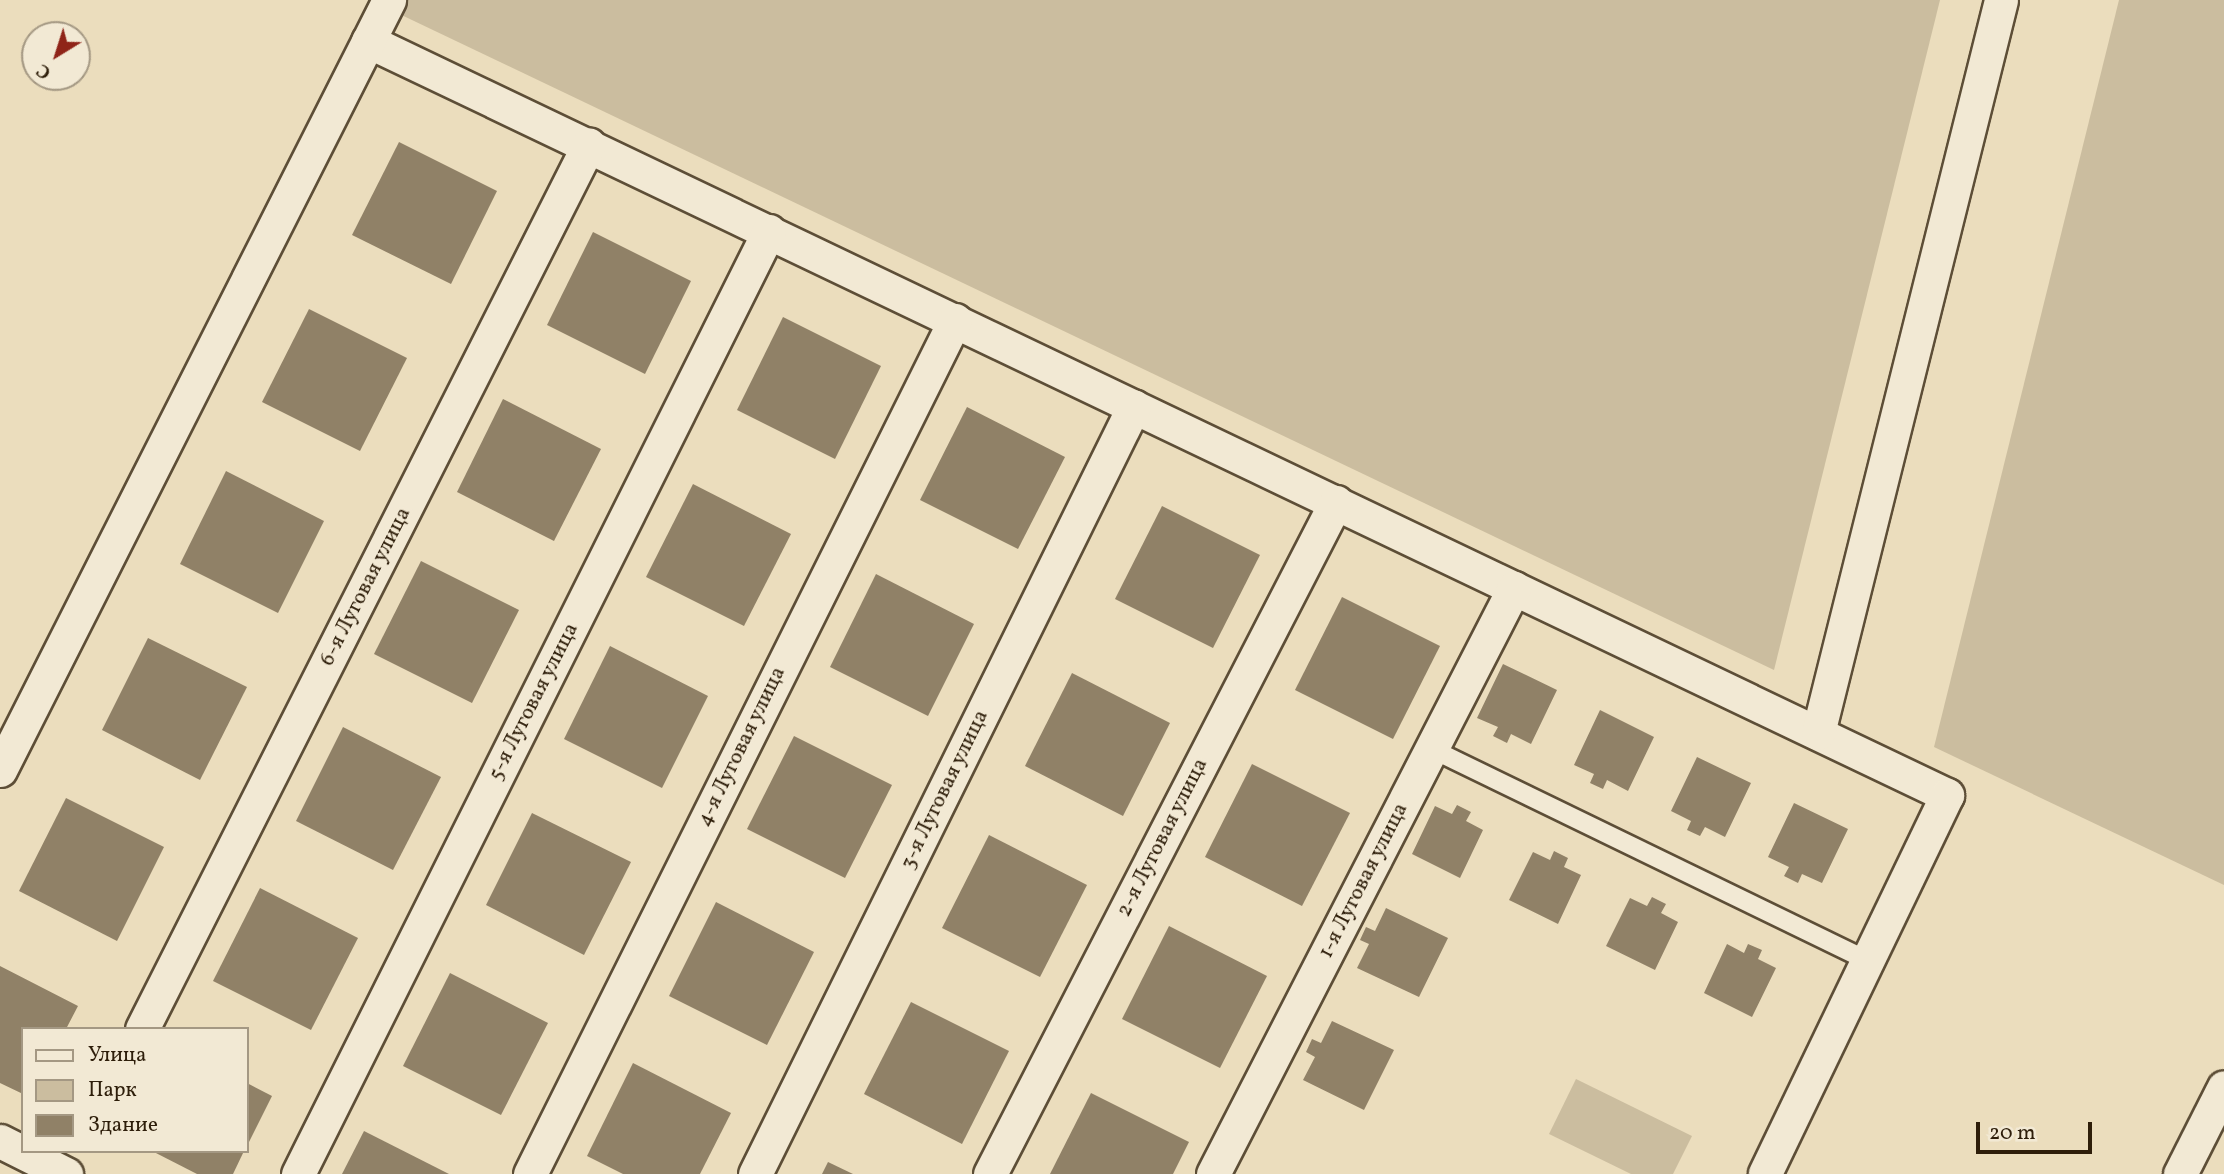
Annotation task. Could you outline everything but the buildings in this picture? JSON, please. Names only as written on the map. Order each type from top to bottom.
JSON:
[{"type":"street","points":[[0,770],[389,0]]},
{"type":"street","points":[[1818,733],[2001,0]]},
{"type":"street","points":[[368,41],[589,144],[1947,795],[1866,958],[1765,1174]]},
{"type":"street","name":"6-я Луговая улица","points":[[143,1027],[589,144]]},
{"type":"street","name":"5-я Луговая улица","points":[[298,1174],[769,231]]},
{"type":"street","name":"4-я Луговая улица","points":[[530,1174],[955,320]]},
{"type":"street","name":"3-я Луговая улица","points":[[755,1174],[1134,406]]},
{"type":"street","name":"2-я Луговая улица","points":[[990,1174],[1336,502]]},
{"type":"street","name":"1-я Луговая улица","points":[[1213,1174],[1514,588]]},
{"type":"street","points":[[2180,1174],[2224,1087]]},
{"type":"street","points":[[0,1142],[21,1152]]},
{"type":"street","points":[[23,1153],[67,1174],[79,1153]]},
{"type":"lane","points":[[1432,749],[1866,958]]},
{"type":"green space","points":[[370,0],[1940,0],[1774,670]]},
{"type":"green space","points":[[2119,0],[2224,0],[2224,885],[1934,747]]},
{"type":"green space","points":[[1576,1079],[1692,1136],[1673,1174],[1631,1174],[1549,1134]]}]
